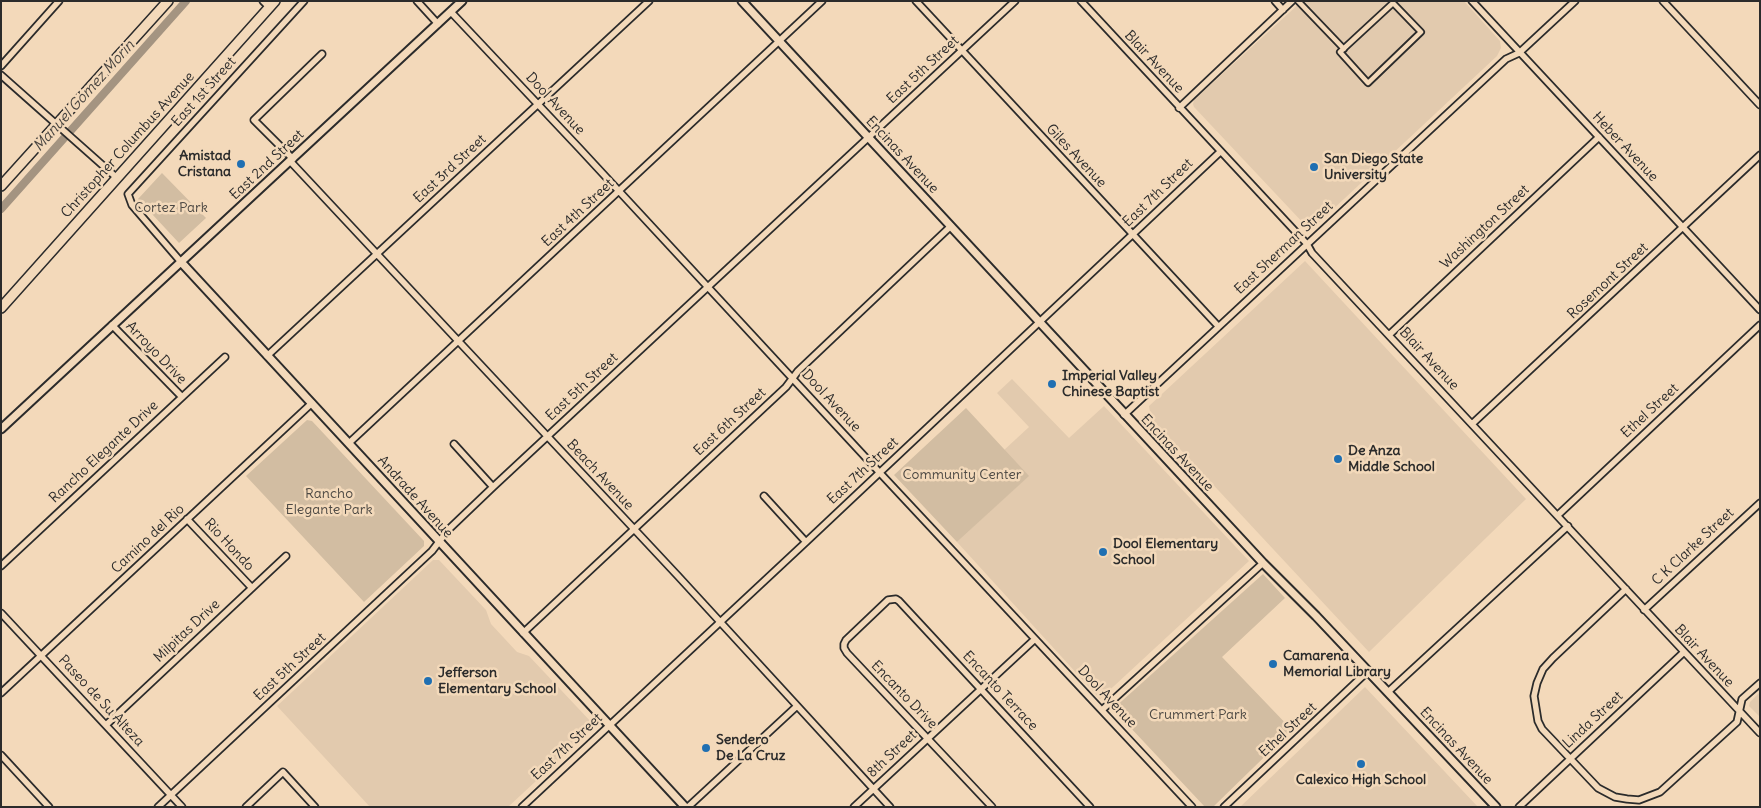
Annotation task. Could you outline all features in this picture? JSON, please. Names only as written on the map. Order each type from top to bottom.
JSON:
[{"type":"main road","points":[[1,186],[168,1]]},
{"type":"main road","name":"Christopher Columbus Avenue","points":[[1,308],[269,3]]},
{"type":"street","points":[[1,66],[59,1]]},
{"type":"street","name":"East 1st Street","points":[[129,201],[128,194],[304,1]]},
{"type":"street","points":[[417,1],[438,24]]},
{"type":"street","name":"East 2nd Street","points":[[1,429],[462,1]]},
{"type":"street","name":"East 3rd Street","points":[[267,356],[649,1]]},
{"type":"street","name":"Encinas Avenue","points":[[742,1],[1262,563],[1316,616],[1496,807]]},
{"type":"street","name":"East 4th Street","points":[[349,443],[822,1]]},
{"type":"street","name":"Giles Avenue","points":[[916,1],[1218,326]]},
{"type":"street","name":"East 5th Street","points":[[158,807],[432,551],[448,530],[547,436],[1015,1]]},
{"type":"street","name":"Blair Avenue","points":[[1081,1],[1307,244],[1312,253],[1388,335],[1760,733]]},
{"type":"street","points":[[1275,1],[1283,10]]},
{"type":"street","points":[[1179,108],[1292,1]]},
{"type":"street","points":[[1298,1],[1344,49]]},
{"type":"street","name":"Heber Avenue","points":[[1472,1],[1760,310]]},
{"type":"street","name":"East Sherman Street","points":[[1124,415],[1506,58],[1519,53],[1575,1]]},
{"type":"street","points":[[1663,1],[1760,105]]},
{"type":"street","points":[[1393,3],[1421,32],[1368,83],[1340,52],[1344,49],[1393,3]]},
{"type":"street","name":"Dool Avenue","points":[[451,12],[539,104],[1192,807]]},
{"type":"street","name":"Beach Avenue","points":[[322,54],[254,120],[890,807]]},
{"type":"street","points":[[1,75],[117,178]]},
{"type":"street","name":"Washington Street","points":[[1388,335],[1599,137]]},
{"type":"street","name":"East 7th Street","points":[[522,807],[1220,152]]},
{"type":"street","name":"Rosemont Street","points":[[1472,424],[1760,155]]},
{"type":"street","name":"Andrade Avenue","points":[[129,201],[181,262],[267,356],[687,807]]},
{"type":"street","name":"East 6th Street","points":[[523,633],[778,394],[798,371],[951,226]]},
{"type":"street","name":"Arroyo Drive","points":[[112,325],[182,397]]},
{"type":"street","name":"Ethel Street","points":[[1558,515],[1760,325]]},
{"type":"street","name":"Rancho Elegante Drive","points":[[1,566],[225,357]]},
{"type":"street","name":"Camino del Rio","points":[[1,693],[312,403]]},
{"type":"street","points":[[454,444],[493,487]]},
{"type":"street","points":[[764,496],[806,542]]},
{"type":"street","name":"C K Clarke Street","points":[[1644,610],[1760,503]]},
{"type":"street","name":"Rio Hondo","points":[[187,520],[252,588]]},
{"type":"street","points":[[1388,692],[1568,526]]},
{"type":"street","name":"Milpitas Drive","points":[[106,725],[286,556]]},
{"type":"street","points":[[1102,710],[1262,563]]},
{"type":"street","points":[[1626,589],[1543,669],[1534,696],[1538,721],[1542,729],[1598,788],[1614,796],[1639,800],[1660,792],[1737,722],[1742,699],[1760,683]]},
{"type":"street","name":"Encanto Terrace","points":[[888,600],[896,599],[899,601],[1090,807]]},
{"type":"street","name":"Encanto Drive","points":[[888,600],[846,640],[844,648],[992,807]]},
{"type":"street","name":"Paseo de Su Alteza","points":[[1,613],[182,807]]},
{"type":"street","name":"8th Street","points":[[854,807],[1035,639]]},
{"type":"street","name":"Linda Street","points":[[1519,807],[1684,652]]},
{"type":"street","name":"Ethel Street","points":[[1224,807],[1368,671]]},
{"type":"street","points":[[687,807],[797,706]]},
{"type":"street","points":[[1,755],[49,807]]},
{"type":"street","points":[[246,807],[283,772],[315,807]]},
{"type":"shaded area","name":"San Diego State University","points":[[1302,1],[1464,1],[1500,41],[1501,48],[1497,56],[1314,227],[1310,228],[1306,226],[1193,104],[1194,100]]},
{"type":"shaded area","name":"De Anza Middle School","points":[[1305,261],[1526,499],[1369,652],[1151,418],[1149,406]]},
{"type":"shaded area","name":"Dool Elementary School","points":[[1012,379],[1069,438],[1104,406],[1249,561],[1100,699],[957,542],[1027,477],[1003,451],[1029,427],[997,393]]},
{"type":"shaded area","name":"Jefferson Elementary School","points":[[433,560],[439,560],[486,610],[491,624],[517,652],[529,656],[593,724],[592,729],[508,807],[370,807],[277,706]]},
{"type":"shaded area","name":"Calexico High School","points":[[1365,687],[1478,807],[1240,807]]},
{"type":"shaded area","points":[[1760,692],[1760,717],[1749,706],[1750,702]]},
{"type":"green space","name":"Cortez Park","points":[[162,173],[206,218],[179,243],[138,199]]},
{"type":"green space","name":"Community Center","points":[[966,408],[1029,476],[957,542],[894,475]]},
{"type":"green space","name":"Rancho Elegante Park","points":[[307,420],[312,421],[424,541],[424,546],[364,602],[246,476]]},
{"type":"green space","name":"Crummert Park","points":[[1263,574],[1285,598],[1222,657],[1292,730],[1213,807],[1205,807],[1113,709]]},
{"type":"waterway","name":"Manuel Gómez Morin","points":[[1,209],[186,1]]},
{"type":"place","name":"Amistad Cristana","points":[[241,164]]},
{"type":"place","name":"San Diego State University","points":[[1314,167]]},
{"type":"place","name":"Imperial Valley Chinese Baptist","points":[[1052,384]]},
{"type":"place","name":"De Anza Middle School","points":[[1338,459]]},
{"type":"place","name":"Dool Elementary School","points":[[1103,552]]},
{"type":"place","name":"Camarena Memorial Library","points":[[1273,664]]},
{"type":"place","name":"Jefferson Elementary School","points":[[428,681]]},
{"type":"place","name":"Sendero De La Cruz","points":[[706,748]]},
{"type":"place","name":"Calexico High School","points":[[1361,764]]}]
